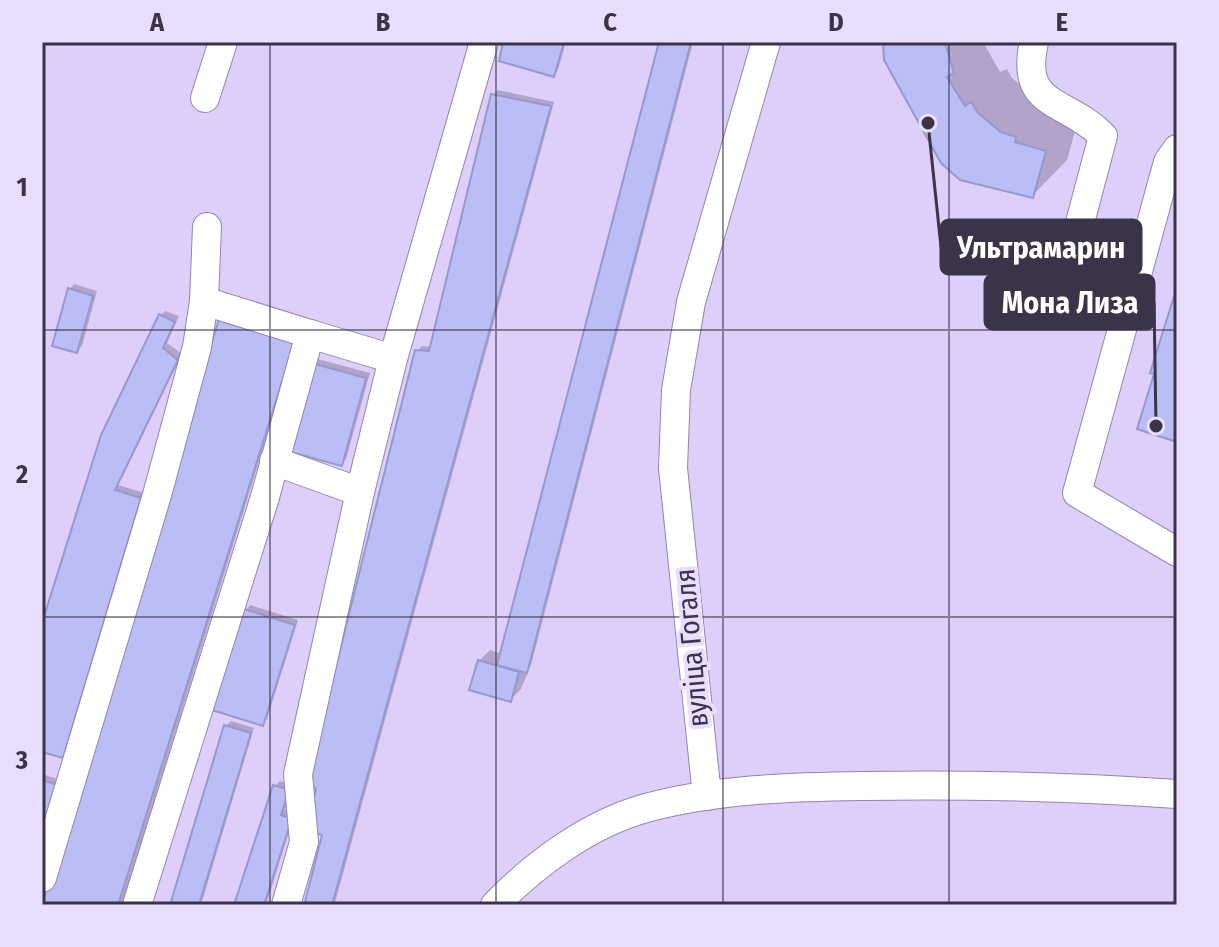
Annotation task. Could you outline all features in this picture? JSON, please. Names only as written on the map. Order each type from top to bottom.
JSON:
[{"type":"street","points":[[205,98],[223,42]]},
{"type":"street","points":[[286,905],[304,842],[298,774],[360,492],[393,359],[484,42]]},
{"type":"street","name":"вуліца Гогаля","points":[[707,796],[673,468],[676,390],[691,302],[766,42]]},
{"type":"street","points":[[1034,42],[1028,70],[1037,90],[1053,103],[1086,118],[1103,136],[1061,294]]},
{"type":"street","points":[[1177,149],[1168,162],[1071,490],[1177,552]]},
{"type":"street","points":[[42,878],[157,495],[197,347],[204,301],[207,227]]},
{"type":"street","points":[[204,301],[393,359]]},
{"type":"street","points":[[137,905],[310,334]]},
{"type":"street","points":[[274,461],[360,492]]},
{"type":"street","points":[[495,905],[572,841],[644,809],[707,796],[781,787],[912,785],[1070,787],[1177,794]]},
{"type":"building","points":[[503,42],[564,42],[554,77],[499,61]]},
{"type":"building","points":[[659,42],[691,42],[527,673],[497,665]]},
{"type":"building","points":[[883,42],[945,42],[954,73],[947,77],[965,106],[971,102],[978,113],[1001,132],[1016,137],[1015,142],[1046,151],[1033,198],[960,180],[941,163],[884,60]]},
{"type":"building","points":[[491,94],[551,106],[332,905],[313,905],[305,902],[322,835],[306,829],[316,789],[307,782],[415,350],[429,351]]},
{"type":"building","points":[[68,288],[93,296],[77,353],[52,346]]},
{"type":"building","points":[[1176,290],[1177,442],[1137,429],[1154,374],[1150,373]]},
{"type":"building","points":[[221,313],[295,340],[118,905],[42,905],[80,769]]},
{"type":"building","points":[[159,314],[175,322],[163,348],[178,360],[115,490],[141,498],[63,758],[42,752],[42,623],[101,435]]},
{"type":"building","points":[[311,363],[366,378],[342,466],[287,451]]},
{"type":"building","points":[[244,609],[295,625],[263,726],[212,710]]},
{"type":"building","points":[[478,660],[519,672],[511,702],[469,690]]},
{"type":"building","points":[[224,725],[251,733],[199,905],[170,905]]},
{"type":"building","points":[[42,780],[61,786],[42,840]]},
{"type":"building","points":[[273,785],[289,790],[281,815],[292,818],[264,905],[234,905]]},
{"type":"place","name":"Ультрамарин","points":[[928,123]]},
{"type":"place","name":"Мона Лиза","points":[[1156,426]]}]
